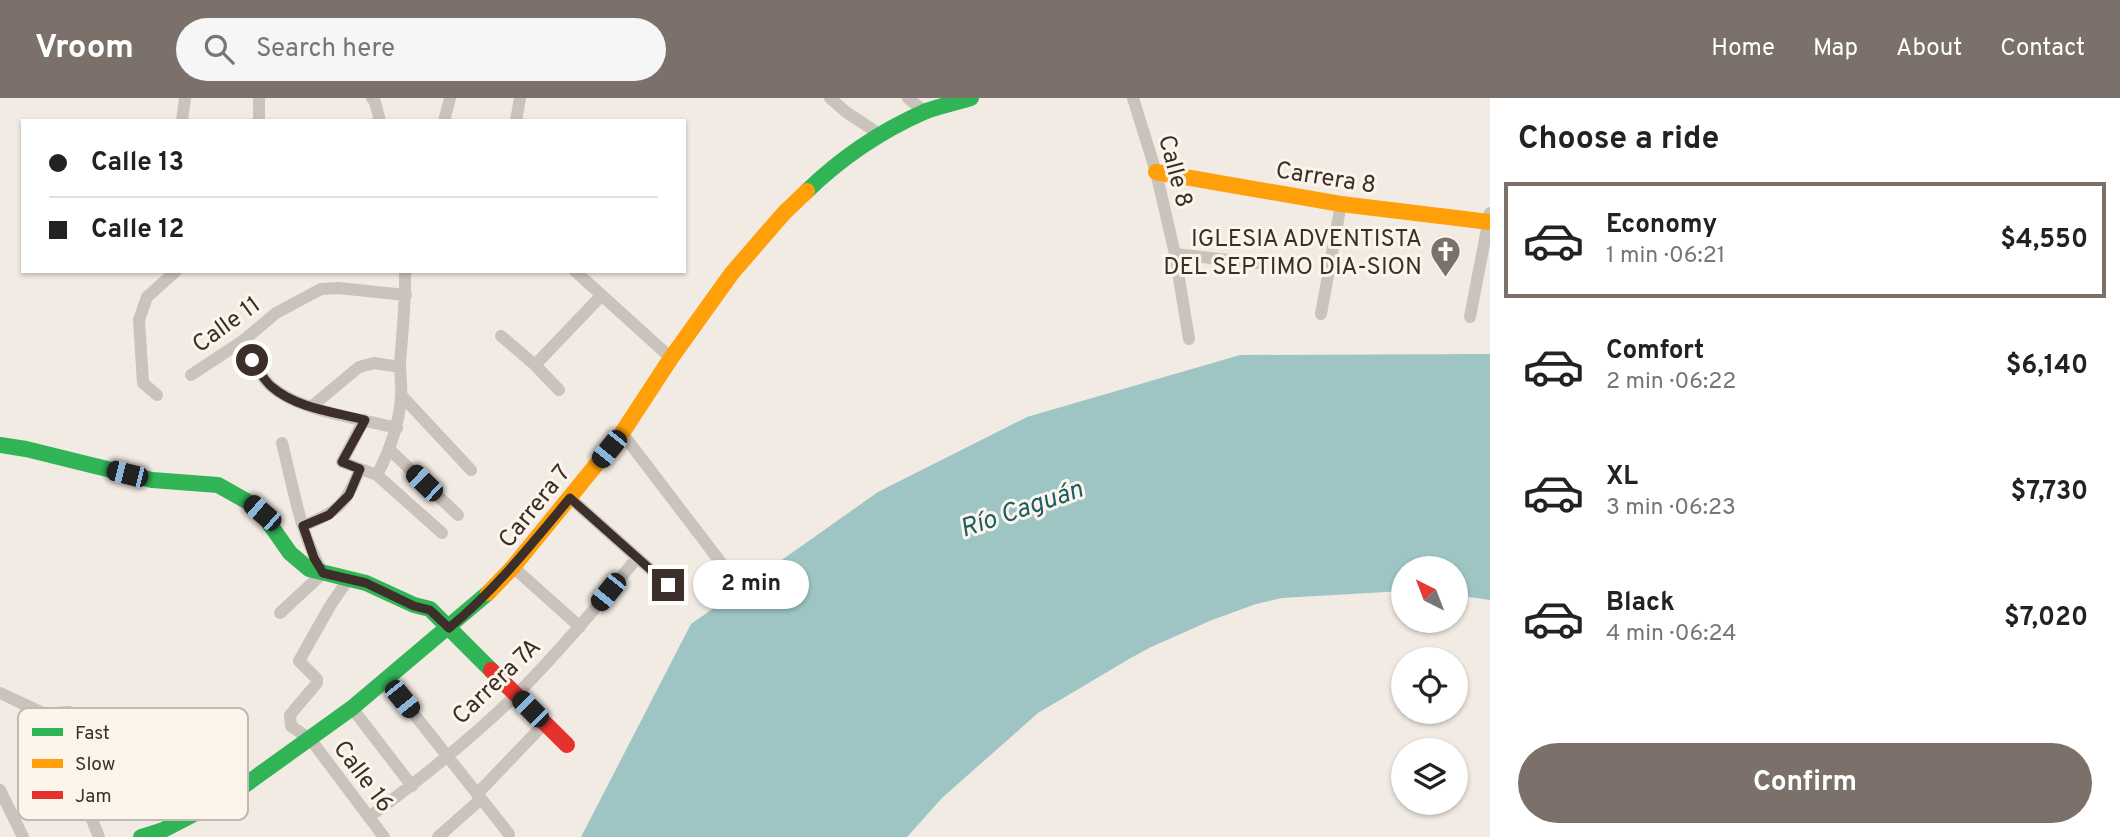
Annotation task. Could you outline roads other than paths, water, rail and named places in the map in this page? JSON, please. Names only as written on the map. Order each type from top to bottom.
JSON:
[{"type":"main road","name":"Carrera 7","points":[[248,783],[311,740],[387,680],[478,603],[513,567],[622,432],[732,274],[785,213],[829,170],[881,135],[925,112],[971,98]]},
{"type":"main road","name":"Carrera 8","points":[[1156,172],[1340,204],[1489,219]]},
{"type":"main road","points":[[0,445],[152,480],[218,485],[262,513],[290,553],[309,569],[366,583],[414,606],[430,610],[567,745]]},
{"type":"main road","name":"Carrera 7","points":[[141,837],[182,820]]},
{"type":"street","points":[[182,119],[185,98]]},
{"type":"street","points":[[259,98],[259,119]]},
{"type":"street","points":[[372,98],[379,119]]},
{"type":"street","points":[[445,119],[450,98]]},
{"type":"street","points":[[516,119],[520,98]]},
{"type":"street","points":[[831,98],[846,112],[881,135]]},
{"type":"street","points":[[908,98],[925,112]]},
{"type":"street","name":"Calle 8","points":[[1133,98],[1156,172],[1175,254],[1189,339]]},
{"type":"street","points":[[1321,314],[1340,204]]},
{"type":"street","points":[[1470,317],[1489,219]]},
{"type":"street","points":[[1175,254],[1256,263]]},
{"type":"street","points":[[157,395],[143,383],[139,320],[147,297],[174,273]]},
{"type":"street","points":[[377,475],[390,450],[397,428],[401,396],[405,273]]},
{"type":"street","points":[[577,273],[671,358]]},
{"type":"street","name":"Calle 11","points":[[191,375],[244,340],[276,313],[321,289],[338,288],[406,295]]},
{"type":"street","points":[[535,365],[601,296]]},
{"type":"street","points":[[501,336],[559,390]]},
{"type":"street","points":[[244,340],[252,360],[271,387],[293,400],[397,428]]},
{"type":"street","points":[[311,407],[359,367],[374,363],[400,367]]},
{"type":"street","points":[[401,396],[471,470]]},
{"type":"street","points":[[365,420],[342,462],[377,475],[442,533]]},
{"type":"street","points":[[622,432],[725,569]]},
{"type":"street","points":[[280,613],[323,573],[314,558],[303,526],[282,443]]},
{"type":"street","points":[[390,450],[458,515]]},
{"type":"street","points":[[303,526],[329,515],[349,495],[360,469]]},
{"type":"street","points":[[570,498],[668,585]]},
{"type":"street","name":"Carrera 7A","points":[[369,817],[448,757],[516,695],[580,627],[637,558]]},
{"type":"street","points":[[513,567],[580,627]]},
{"type":"street","name":"Calle 16","points":[[349,578],[299,661],[317,679],[317,684],[290,715],[291,726],[311,740],[384,837]]},
{"type":"street","points":[[387,680],[509,834]]},
{"type":"street","points":[[0,693],[32,708]]},
{"type":"street","points":[[352,708],[412,786]]},
{"type":"street","points":[[438,837],[479,797],[545,723]]},
{"type":"street","points":[[0,790],[23,837]]},
{"type":"street","points":[[93,820],[100,837]]},
{"type":"water","name":"Río Caguán","points":[[1490,354],[1490,600],[1468,597],[1468,556],[1391,556],[1391,592],[1282,598],[1212,620],[1151,647],[1038,713],[942,798],[907,837],[581,837],[691,624],[878,492],[1027,417],[1240,355]]},
{"type":"place","name":"IGLESIA ADVENTISTA DEL SEPTIMO DIA-SION","points":[[1445,279]]}]
